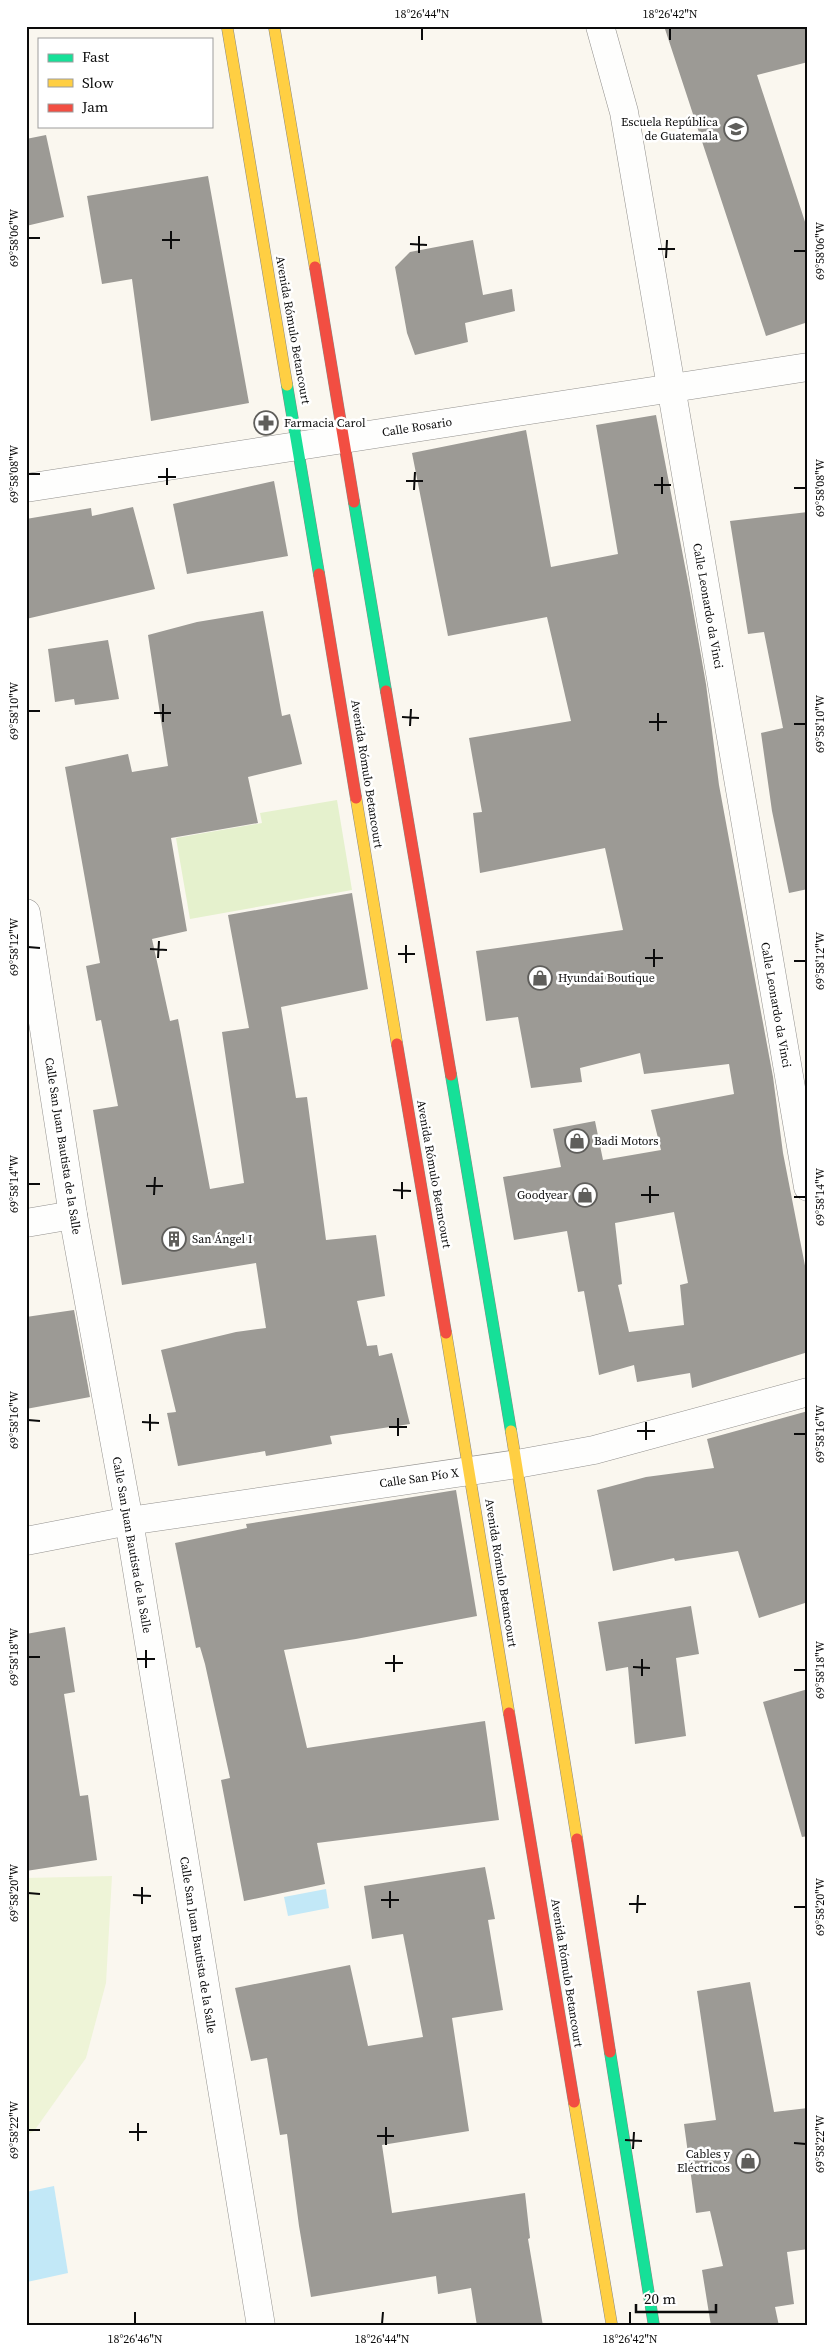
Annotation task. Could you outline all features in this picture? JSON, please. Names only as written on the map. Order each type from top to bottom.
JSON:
[{"type":"main road","name":"Avenida Rómulo Betancourt","points":[[227,26],[299,446],[612,2326]]},
{"type":"main road","points":[[274,26],[342,439],[517,1464],[654,2326]]},
{"type":"street","name":"Calle Leonardo da Vinci","points":[[600,26],[624,112],[808,1186]]},
{"type":"street","name":"Calle Rosario","points":[[26,488],[808,367]]},
{"type":"street","name":"Calle San Juan Bautista de la Salle","points":[[26,913],[73,1215],[128,1521],[261,2326]]},
{"type":"street","points":[[26,1223],[73,1215]]},
{"type":"street","name":"Calle San Pío X","points":[[26,1541],[128,1521],[517,1464],[594,1450],[808,1392]]},
{"type":"green space","points":[[337,800],[352,890],[190,919],[176,838],[262,823],[260,813]]},
{"type":"green space","points":[[112,1876],[106,1983],[86,2058],[34,2131],[26,2136],[26,1878]]},
{"type":"water","points":[[326,1889],[329,1908],[288,1916],[284,1897]]},
{"type":"water","points":[[54,2186],[68,2273],[27,2282],[26,2192]]},
{"type":"building","name":"Escuela República de Guatemala","points":[[664,26],[808,26],[808,62],[757,75],[808,231],[808,322],[766,336]]},
{"type":"building","points":[[46,135],[64,217],[26,226],[26,139]]},
{"type":"building","points":[[208,176],[249,403],[151,421],[132,279],[102,284],[87,196]]},
{"type":"building","points":[[473,240],[483,295],[512,289],[515,311],[465,323],[468,342],[415,355],[407,333],[395,267],[410,252]]},
{"type":"building","points":[[656,415],[689,587],[706,684],[719,785],[773,1077],[783,1153],[808,1281],[808,1352],[692,1388],[690,1373],[637,1382],[634,1365],[599,1375],[584,1291],[578,1292],[567,1231],[514,1240],[503,1177],[561,1167],[553,1129],[595,1121],[603,1160],[661,1150],[651,1110],[734,1094],[729,1064],[644,1074],[640,1053],[580,1068],[582,1082],[531,1088],[518,1017],[486,1021],[476,951],[623,930],[605,848],[480,873],[473,813],[482,812],[469,738],[571,721],[547,617],[448,636],[412,453],[526,430],[551,567],[618,554],[596,425]],"holes":[[[674,1212],[688,1283],[680,1285],[684,1325],[629,1332],[618,1285],[622,1284],[615,1223]]]},
{"type":"building","points":[[274,481],[288,556],[187,574],[173,504]]},
{"type":"building","points":[[133,507],[155,589],[26,619],[26,519],[91,508],[92,516]]},
{"type":"building","points":[[808,512],[808,889],[789,893],[772,811],[761,733],[783,728],[764,632],[748,634],[730,521]]},
{"type":"building","points":[[263,611],[282,716],[290,714],[302,764],[248,777],[258,823],[171,838],[187,931],[152,939],[170,1021],[178,1019],[210,1189],[244,1183],[222,1032],[249,1028],[228,915],[352,893],[368,989],[281,1007],[296,1098],[307,1097],[326,1240],[376,1235],[385,1296],[357,1301],[367,1346],[377,1345],[379,1356],[392,1353],[410,1424],[330,1436],[332,1444],[266,1456],[265,1451],[178,1466],[167,1413],[176,1412],[161,1350],[236,1332],[266,1328],[256,1263],[122,1285],[93,1110],[118,1106],[101,1020],[96,1021],[86,966],[100,963],[65,767],[128,754],[132,772],[168,766],[148,635],[197,622]]},
{"type":"building","points":[[108,640],[119,699],[75,705],[74,699],[55,702],[48,649]]},
{"type":"building","points":[[74,1310],[90,1397],[26,1409],[26,1317]]},
{"type":"building","points":[[808,1411],[808,1602],[759,1618],[738,1551],[675,1561],[674,1558],[613,1571],[597,1490],[646,1477],[714,1468],[707,1439]]},
{"type":"building","points":[[456,1490],[477,1616],[356,1639],[284,1650],[307,1748],[485,1721],[499,1820],[317,1843],[325,1884],[244,1901],[221,1780],[230,1778],[205,1664],[200,1647],[196,1648],[175,1543],[247,1528],[246,1524]]},
{"type":"building","points":[[691,1606],[699,1654],[676,1658],[686,1736],[635,1744],[628,1667],[606,1671],[598,1622]]},
{"type":"building","points":[[65,1627],[75,1692],[64,1694],[80,1796],[88,1795],[97,1860],[26,1871],[26,1634]]},
{"type":"building","points":[[808,1689],[808,1836],[802,1837],[763,1702]]},
{"type":"building","points":[[485,1867],[495,1919],[488,1920],[503,2010],[452,2018],[469,2131],[382,2145],[392,2213],[525,2193],[530,2238],[528,2239],[543,2326],[477,2326],[471,2288],[438,2294],[436,2276],[311,2297],[299,2226],[287,2134],[280,2135],[267,2058],[251,2061],[235,1988],[350,1965],[368,2046],[423,2037],[403,1934],[372,1939],[364,1886]]},
{"type":"building","points":[[750,1982],[774,2112],[808,2108],[808,2249],[787,2252],[794,2304],[775,2307],[779,2326],[711,2326],[702,2270],[723,2266],[710,2211],[696,2213],[684,2124],[716,2120],[697,1991]]},
{"type":"traffic: fast","points":[[287,385],[319,574]]},
{"type":"traffic: fast","points":[[354,502],[386,691]]},
{"type":"traffic: fast","points":[[451,1075],[511,1431]]},
{"type":"traffic: fast","points":[[610,2052],[654,2326]]},
{"type":"traffic: slow","points":[[227,26],[287,385]]},
{"type":"traffic: slow","points":[[274,26],[315,267]]},
{"type":"traffic: slow","points":[[356,798],[397,1044]]},
{"type":"traffic: slow","points":[[446,1333],[509,1713]]},
{"type":"traffic: slow","points":[[511,1431],[577,1839]]},
{"type":"traffic: slow","points":[[574,2102],[612,2326]]},
{"type":"traffic: jam","points":[[315,267],[354,502]]},
{"type":"traffic: jam","points":[[319,574],[356,798]]},
{"type":"traffic: jam","points":[[386,691],[451,1075]]},
{"type":"traffic: jam","points":[[397,1044],[446,1333]]},
{"type":"traffic: jam","points":[[509,1713],[574,2102]]},
{"type":"traffic: jam","points":[[577,1839],[610,2052]]},
{"type":"place","name":"Escuela República de Guatemala","points":[[736,129]]},
{"type":"place","name":"Farmacia Carol","points":[[266,423]]},
{"type":"place","name":"Hyundai Boutique","points":[[540,978]]},
{"type":"place","name":"Badi Motors","points":[[577,1141]]},
{"type":"place","name":"Goodyear","points":[[585,1195]]},
{"type":"place","name":"San Ángel I","points":[[174,1239]]},
{"type":"place","name":"Cables y Eléctricos","points":[[748,2161]]}]
